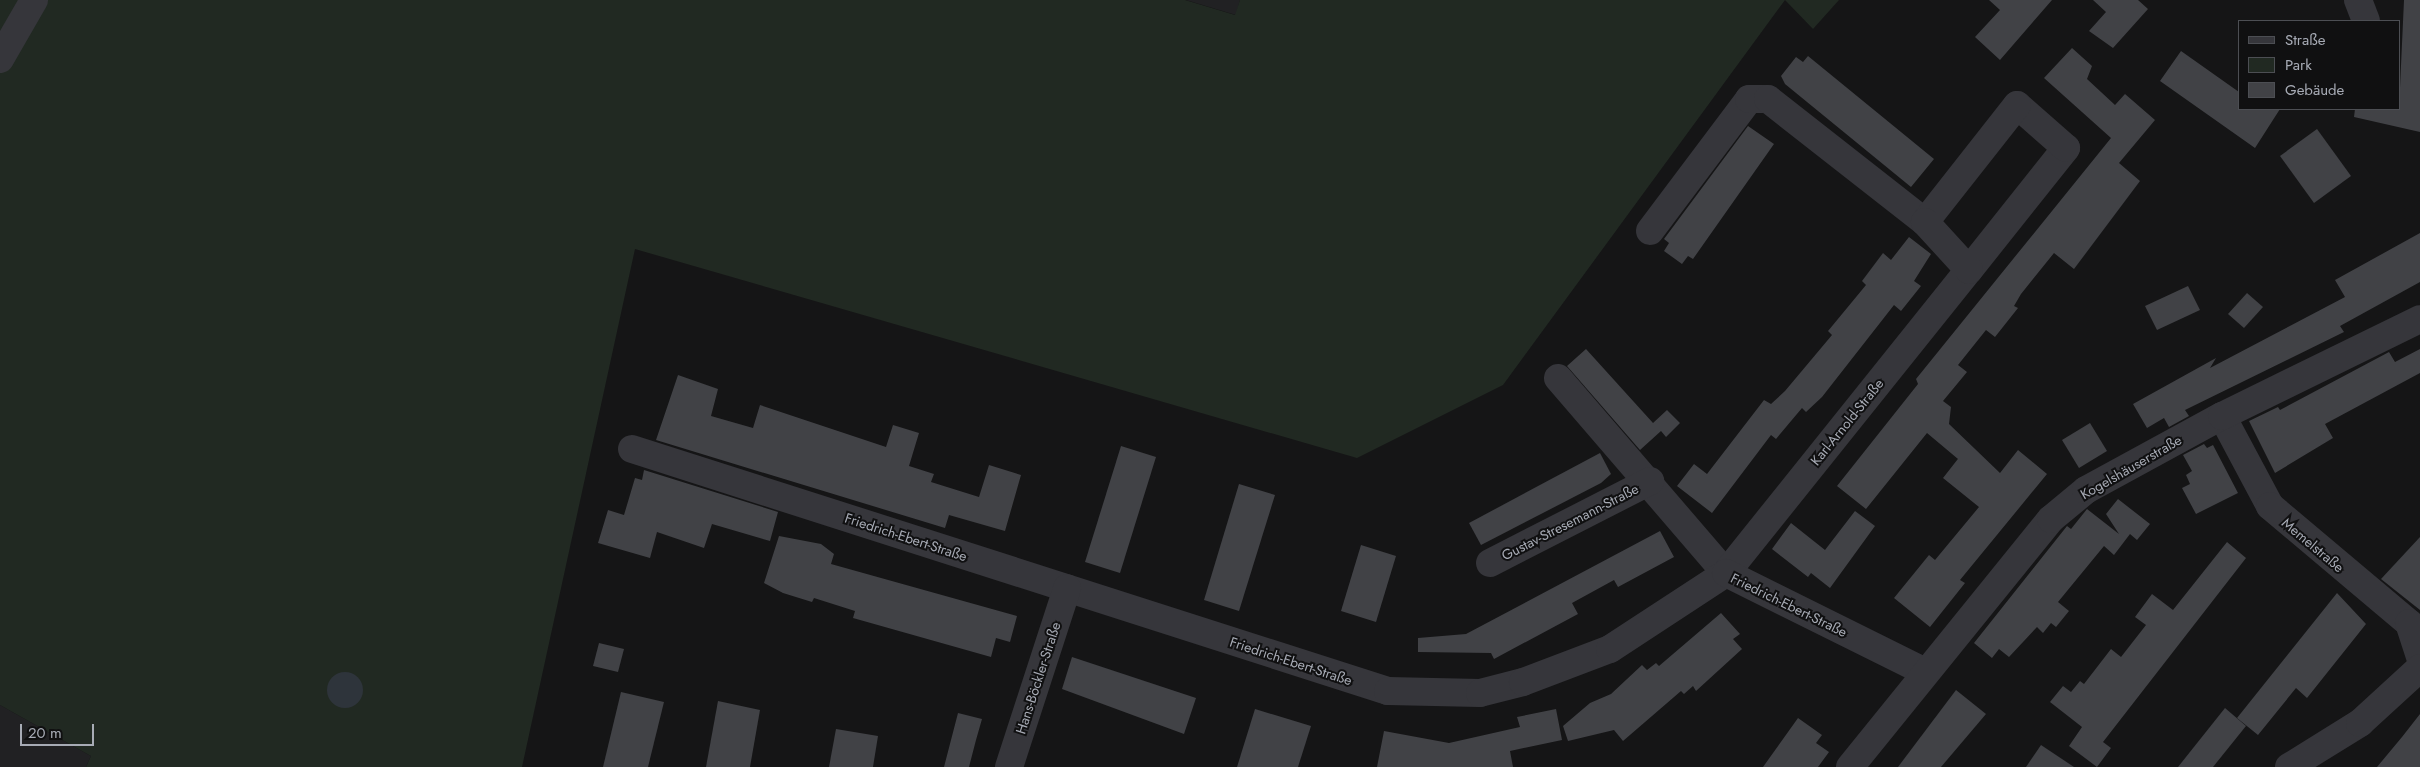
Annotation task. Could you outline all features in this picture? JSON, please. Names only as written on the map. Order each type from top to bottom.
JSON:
[{"type":"street","points":[[0,59],[34,0]]},
{"type":"street","points":[[2358,0],[2366,20]]},
{"type":"street","points":[[1650,231],[1749,99],[1768,99],[1925,222],[1968,270]]},
{"type":"street","name":"Karl-Arnold-Straße","points":[[1726,573],[2066,148],[2017,105],[1925,222]]},
{"type":"street","name":"Kogelshäuserstraße","points":[[1850,767],[1925,672],[2051,519],[2086,490],[2222,416],[2420,319]]},
{"type":"street","name":"Gustav-Stresemann-Straße","points":[[1558,378],[1650,481],[1726,573]]},
{"type":"street","name":"Memelstraße","points":[[2222,416],[2270,506],[2409,623],[2420,657]]},
{"type":"street","name":"Friedrich-Ebert-Straße","points":[[632,449],[1067,588],[1338,678],[1388,691],[1436,694],[1480,693],[1592,656],[1641,631],[1726,573],[1925,672]]},
{"type":"street","name":"Gustav-Stresemann-Straße","points":[[1490,563],[1650,481]]},
{"type":"street","name":"Hans-Böckler-Straße","points":[[1009,767],[1067,588]]},
{"type":"street","points":[[2289,767],[2360,723],[2420,668]]},
{"type":"shaded area","points":[[1186,0],[1240,0],[1236,15]]},
{"type":"shaded area","points":[[345,672],[352,673],[358,677],[362,683],[362,697],[358,703],[352,707],[345,708],[338,707],[332,703],[328,697],[327,690],[328,683],[332,677],[338,673]]},
{"type":"shaded area","points":[[0,705],[91,756],[86,767],[0,767]]},
{"type":"green space","points":[[0,0],[1185,0],[1235,15],[1240,0],[1785,0],[1503,385],[1357,458],[635,249],[522,767],[86,767],[91,756],[0,705]]},
{"type":"green space","points":[[1785,0],[1839,0],[1813,29]]},
{"type":"building","points":[[1989,0],[2052,0],[2000,60],[1975,37],[2000,10]]},
{"type":"building","points":[[2093,0],[2138,0],[2148,9],[2113,48],[2089,31],[2106,12]]},
{"type":"building","points":[[2404,0],[2420,0],[2420,132],[2354,117],[2355,110],[2400,110]]},
{"type":"building","points":[[2072,48],[2092,66],[2087,79],[2115,105],[2125,94],[2155,120],[2119,163],[2140,181],[2074,269],[2054,253],[2021,294],[2014,306],[2018,308],[1995,337],[1986,330],[1958,365],[1967,372],[1943,401],[1951,407],[1949,424],[2000,473],[2018,450],[2047,474],[1960,580],[1965,583],[1930,627],[1894,598],[1929,555],[1935,560],[1979,507],[1943,478],[1958,459],[1927,433],[1866,509],[1837,486],[1918,384],[1916,379],[2111,138],[2044,78]]},
{"type":"building","points":[[2181,51],[2238,91],[2238,110],[2279,110],[2255,148],[2160,81]]},
{"type":"building","points":[[1808,56],[1934,159],[1911,187],[1785,84],[1781,76],[1796,57],[1803,62]]},
{"type":"building","points":[[1748,126],[1774,144],[1693,259],[1688,256],[1682,264],[1664,251],[1669,243],[1664,239]]},
{"type":"building","points":[[2317,129],[2351,176],[2314,203],[2280,156]]},
{"type":"building","points":[[2420,233],[2420,282],[2340,326],[2344,332],[2185,410],[2189,416],[2169,427],[2164,418],[2147,428],[2133,404],[2216,358],[2210,368],[2345,297],[2335,280]]},
{"type":"building","points":[[1909,237],[1931,254],[1914,281],[1921,286],[1901,311],[1894,305],[1822,397],[1806,412],[1802,408],[1776,439],[1771,435],[1712,513],[1677,486],[1694,464],[1707,474],[1764,400],[1771,404],[1785,391],[1832,335],[1828,331],[1866,285],[1862,281],[1883,253],[1891,260]]},
{"type":"building","points":[[2188,286],[2200,310],[2157,330],[2145,306]]},
{"type":"building","points":[[2247,293],[2263,307],[2244,328],[2228,314]]},
{"type":"building","points":[[1586,349],[1653,423],[1667,410],[1680,423],[1666,437],[1661,431],[1640,450],[1567,366]]},
{"type":"building","points":[[2420,349],[2420,373],[2325,424],[2333,438],[2275,473],[2249,421],[2278,407],[2280,410],[2389,352],[2395,362]]},
{"type":"building","points":[[678,375],[718,389],[711,416],[753,428],[760,405],[886,447],[893,425],[919,433],[909,466],[934,474],[931,482],[979,497],[989,465],[1021,475],[1005,531],[949,515],[945,528],[656,440]]},
{"type":"building","points":[[2090,423],[2107,451],[2079,468],[2062,440]]},
{"type":"building","points":[[2204,444],[2207,448],[2213,445],[2238,493],[2196,514],[2182,488],[2190,484],[2186,475],[2192,471],[2183,455]]},
{"type":"building","points":[[1121,446],[1156,457],[1120,573],[1085,562]]},
{"type":"building","points":[[1600,453],[1611,474],[1601,483],[1481,545],[1469,523]]},
{"type":"building","points":[[644,470],[778,512],[770,541],[712,524],[704,548],[657,532],[650,558],[598,543],[608,510],[624,515],[635,478],[642,480]]},
{"type":"building","points":[[1239,484],[1275,495],[1239,611],[1204,600]]},
{"type":"building","points":[[2118,499],[2150,524],[2137,540],[2130,534],[2114,555],[2104,546],[2058,602],[2069,611],[2056,627],[2051,623],[2043,633],[2037,627],[2009,657],[1999,649],[1992,658],[1974,643],[2067,526],[2071,529],[2087,509],[2119,534],[2106,514]]},
{"type":"building","points":[[1855,511],[1875,526],[1830,588],[1811,573],[1808,577],[1772,549],[1791,523],[1825,550]]},
{"type":"building","points":[[1660,531],[1674,557],[1618,587],[1614,580],[1572,603],[1578,614],[1494,659],[1491,653],[1418,652],[1418,638],[1466,634]]},
{"type":"building","points":[[779,536],[821,544],[834,554],[831,564],[1017,616],[1010,642],[996,638],[991,657],[853,618],[855,611],[814,598],[812,602],[783,593],[764,583]]},
{"type":"building","points":[[2420,537],[2420,610],[2381,579]]},
{"type":"building","points":[[2227,542],[2246,558],[2103,742],[2111,748],[2097,767],[2069,746],[2082,727],[2050,702],[2063,686],[2071,692],[2080,681],[2084,684],[2111,649],[2121,657],[2146,625],[2135,617],[2152,594],[2173,610]]},
{"type":"building","points":[[1361,545],[1396,556],[1376,622],[1341,611]]},
{"type":"building","points":[[2337,593],[2366,624],[2307,698],[2296,688],[2258,735],[2237,718]]},
{"type":"building","points":[[1721,613],[1740,634],[1733,639],[1742,649],[1696,691],[1693,686],[1684,694],[1681,691],[1623,741],[1614,730],[1568,741],[1563,726],[1590,703],[1611,694],[1642,665],[1647,670],[1656,663],[1659,666]]},
{"type":"building","points":[[599,643],[624,649],[618,672],[593,666]]},
{"type":"building","points":[[1072,657],[1196,698],[1184,734],[1062,689]]},
{"type":"building","points":[[1956,690],[1986,714],[1941,767],[1898,767]]},
{"type":"building","points":[[621,692],[664,702],[648,767],[603,767]]},
{"type":"building","points":[[718,701],[760,710],[750,767],[706,767]]},
{"type":"building","points":[[2225,708],[2246,726],[2213,767],[2178,767]]},
{"type":"building","points":[[1255,709],[1311,726],[1298,767],[1237,767]]},
{"type":"building","points":[[1556,709],[1562,740],[1510,751],[1513,767],[1377,767],[1384,731],[1449,743],[1520,727],[1517,717]]},
{"type":"building","points":[[958,713],[982,719],[969,767],[944,767]]},
{"type":"building","points":[[2420,714],[2420,767],[2377,767],[2402,737]]},
{"type":"building","points":[[1798,718],[1822,735],[1816,743],[1829,752],[1818,767],[1763,767]]},
{"type":"building","points":[[836,729],[878,736],[873,767],[829,767]]},
{"type":"building","points":[[2041,745],[2074,767],[2026,767]]}]
